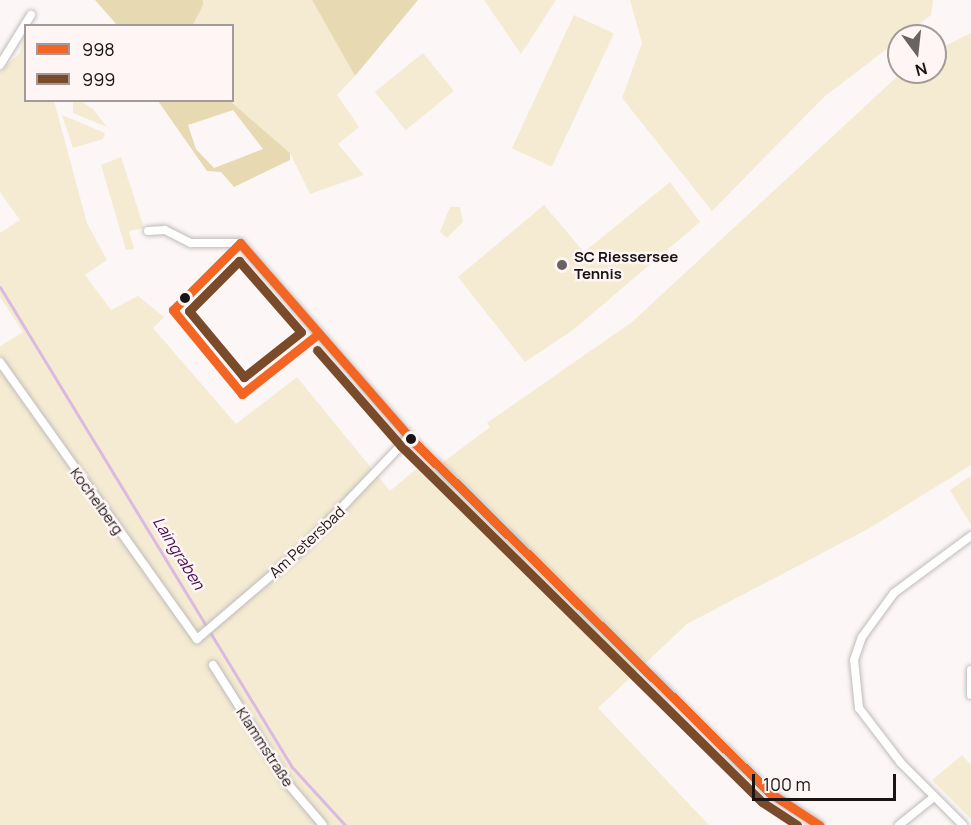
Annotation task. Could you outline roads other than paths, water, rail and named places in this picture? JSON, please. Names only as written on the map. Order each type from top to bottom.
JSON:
[{"type":"street","points":[[25,24],[31,15]]},
{"type":"street","points":[[0,65],[24,26]]},
{"type":"street","points":[[148,231],[165,230],[191,243],[240,243],[409,437],[770,793],[819,825]]},
{"type":"street","name":"Kochelberg","points":[[0,362],[197,639]]},
{"type":"street","name":"Am Petersbad","points":[[197,639],[207,633],[300,551],[409,437]]},
{"type":"street","points":[[963,825],[934,797],[859,708],[854,660],[862,637],[894,593],[971,536]]},
{"type":"street","name":"Klammstraße","points":[[213,665],[289,785],[323,825]]},
{"type":"street","points":[[971,670],[971,695]]},
{"type":"street","points":[[899,825],[934,797]]},
{"type":"waterway","name":"Laingraben","points":[[0,287],[292,767],[345,825]]},
{"type":"place","name":"SC Riessersee Tennis","points":[[562,265]]}]
